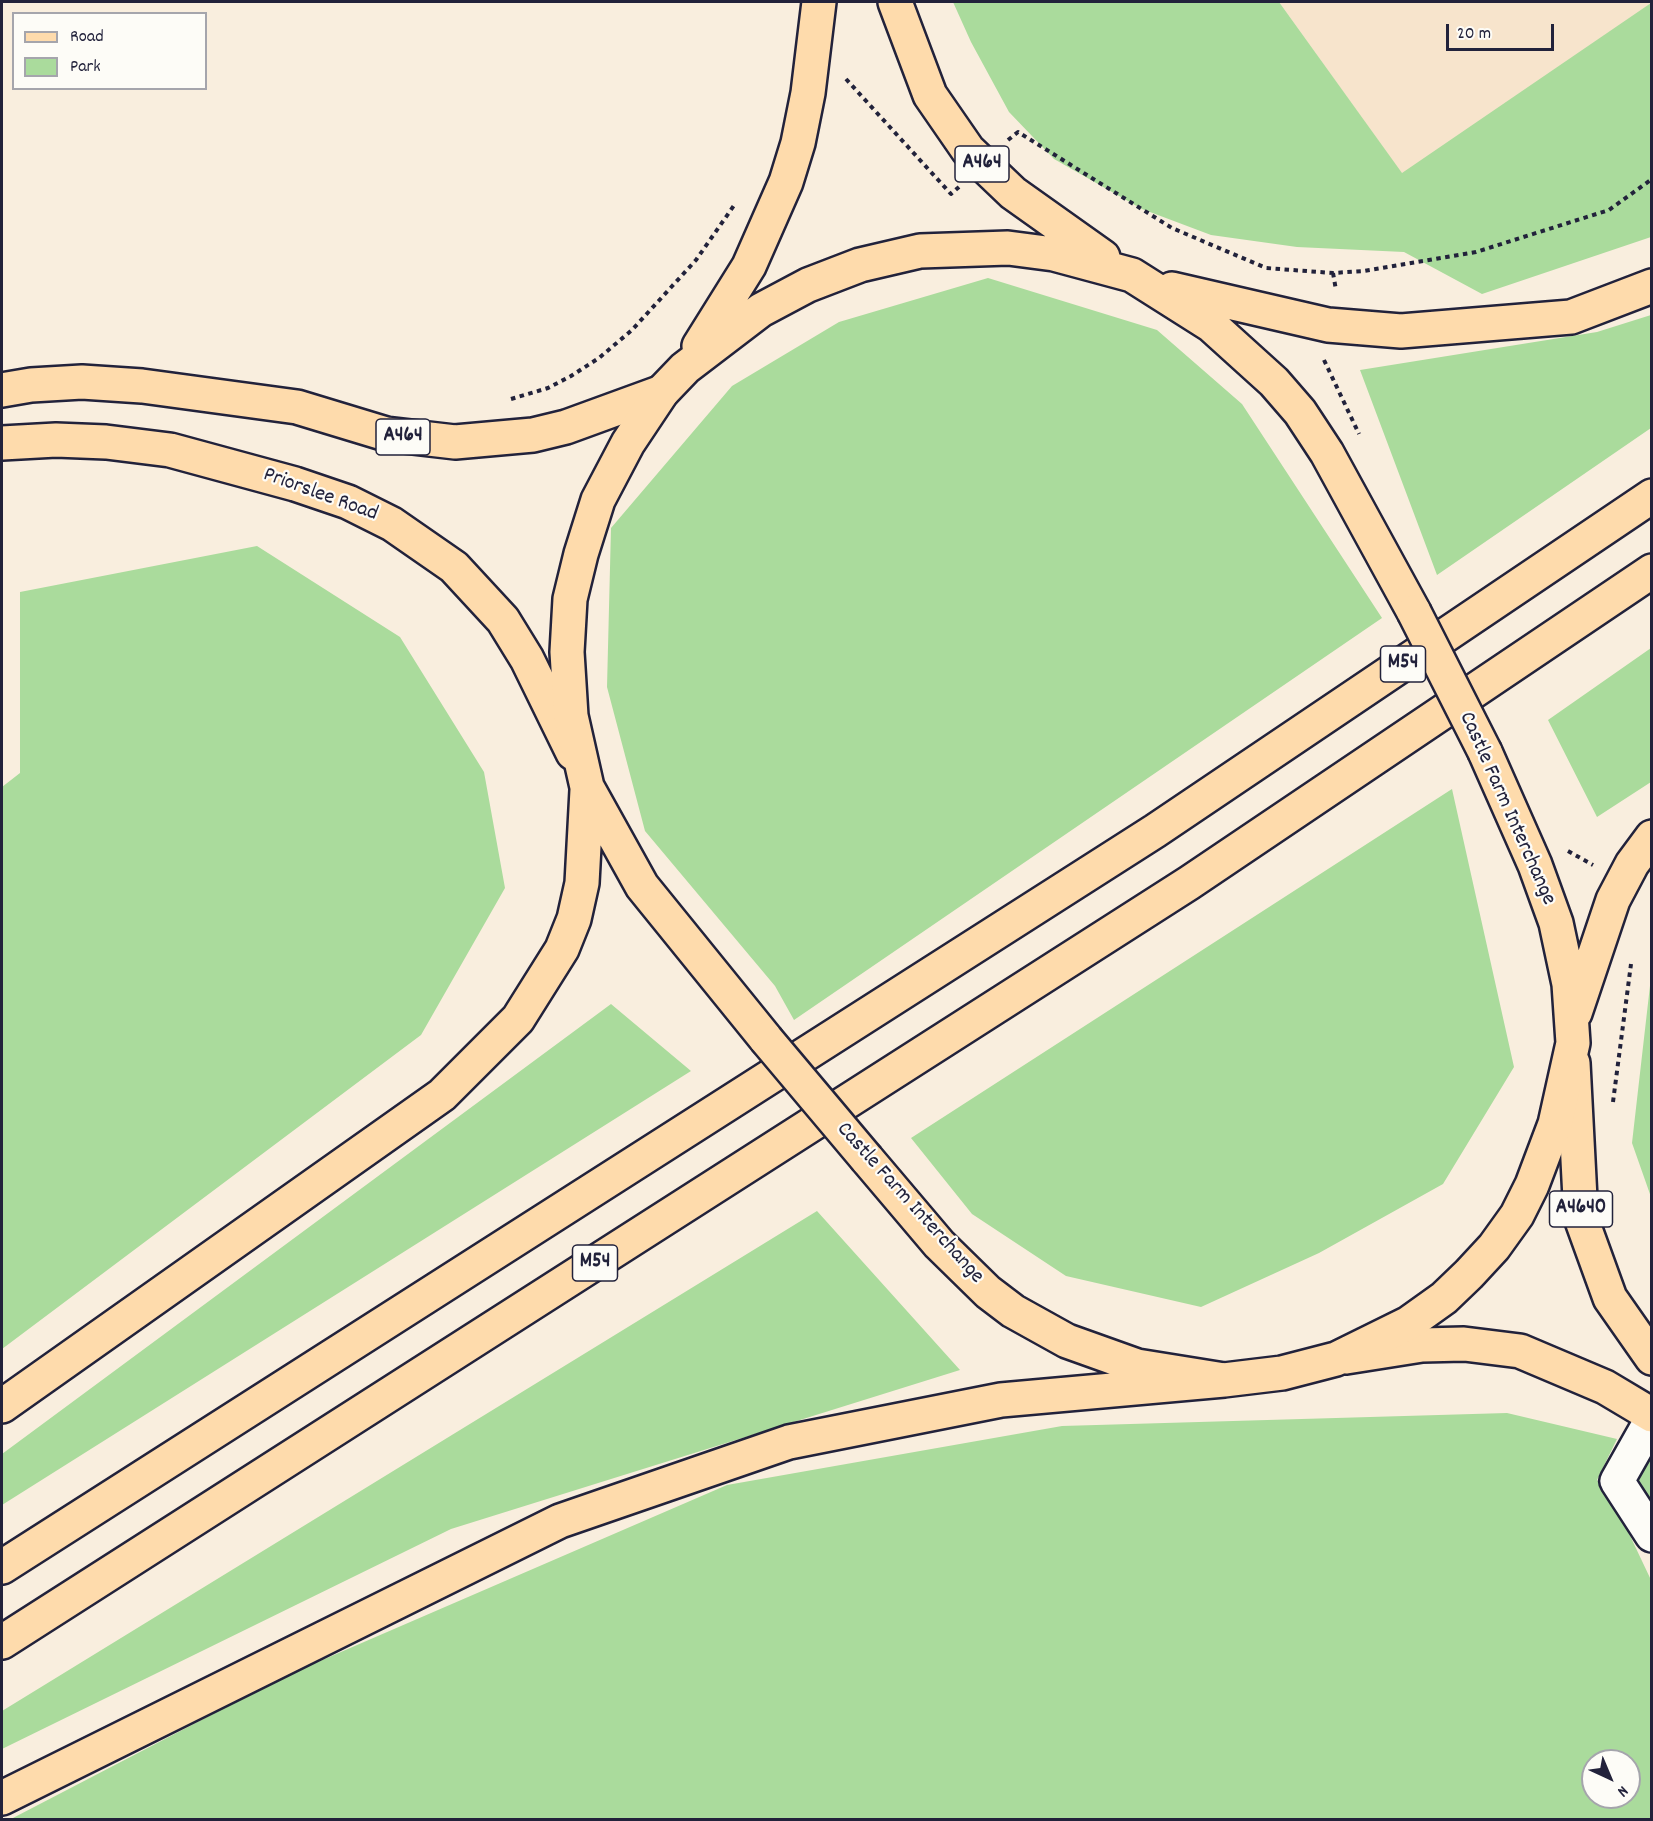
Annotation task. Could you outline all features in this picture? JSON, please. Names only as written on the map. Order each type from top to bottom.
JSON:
[{"type":"main road","points":[[684,368],[743,276],[770,224],[798,143],[811,72],[819,2]]},
{"type":"main road","name":"A464","points":[[895,2],[930,95],[950,126],[983,165],[1043,217],[1139,279]]},
{"type":"main road","name":"Castle Farm Interchange","points":[[1008,248],[1054,254],[1139,279],[1211,325],[1274,382],[1300,412],[1327,453],[1414,612],[1485,752],[1535,866],[1564,952],[1572,1032],[1554,1124],[1532,1185],[1517,1215],[1494,1247],[1444,1298],[1418,1317],[1336,1359],[1282,1373],[1224,1380],[1137,1366],[1067,1341],[1013,1311],[966,1273],[766,1039],[642,886],[585,781],[571,716],[567,652],[570,598],[580,554],[598,500],[628,443],[662,392],[684,368],[760,310],[808,285],[860,265],[920,251],[1008,248]]},
{"type":"main road","points":[[1139,279],[1328,325],[1401,331],[1571,316],[1652,286]]},
{"type":"main road","name":"A464","points":[[2,390],[31,385],[82,382],[141,386],[297,407],[386,434],[456,442],[498,440],[544,433],[567,427],[662,392]]},
{"type":"main road","name":"Priorslee Road","points":[[2,443],[56,440],[106,442],[170,450],[295,484],[348,502],[392,524],[454,567],[503,620],[527,658],[585,781]]},
{"type":"main road","name":"M54","points":[[2,1567],[1155,831],[1652,496]]},
{"type":"main road","name":"M54","points":[[2,1642],[1189,883],[1652,571]]},
{"type":"main road","points":[[2,1406],[442,1095],[518,1019],[562,949],[574,919],[582,883],[585,781]]},
{"type":"main road","points":[[1572,1032],[1613,900],[1632,864],[1652,837]]},
{"type":"main road","name":"A4640","points":[[1572,1032],[1581,1218],[1610,1298],[1652,1358]]},
{"type":"main road","points":[[1336,1359],[1422,1346],[1464,1344],[1520,1351],[1605,1387],[1652,1417]]},
{"type":"main road","points":[[2,1798],[560,1521],[789,1442],[1001,1400],[1224,1380]]},
{"type":"lane","points":[[1652,1417],[1617,1481],[1652,1535]]},
{"type":"path","points":[[811,72],[844,77],[951,194],[1018,132],[1172,228],[1266,268],[1333,273],[1364,271],[1476,252],[1609,210],[1652,179]]},
{"type":"path","points":[[525,396],[571,376],[599,358],[632,330],[696,260],[738,200]]},
{"type":"path","points":[[1324,356],[1323,362],[1351,413],[1360,439]]},
{"type":"path","points":[[1613,1109],[1620,1033],[1632,961]]},
{"type":"shaded area","points":[[1279,2],[1651,2],[1652,3],[1402,174]]},
{"type":"green space","points":[[953,2],[1279,2],[1402,173],[1651,3],[1651,237],[1482,294],[1404,252],[1297,247],[1211,235],[1142,209],[1054,159],[1009,112],[971,42]]},
{"type":"green space","points":[[988,278],[1157,330],[1242,404],[1382,618],[794,1020],[775,986],[645,831],[607,687],[611,528],[732,386],[839,322]]},
{"type":"green space","points":[[1651,315],[1651,428],[1437,575],[1360,370],[1597,332]]},
{"type":"green space","points":[[257,546],[400,637],[484,772],[505,888],[421,1035],[2,1349],[2,787],[20,773],[20,592]]},
{"type":"green space","points":[[1651,648],[1651,782],[1597,817],[1548,720]]},
{"type":"green space","points":[[1452,789],[1514,1067],[1443,1184],[1319,1253],[1201,1307],[1066,1276],[972,1214],[911,1138]]},
{"type":"green space","points":[[1651,977],[1651,1197],[1632,1143]]},
{"type":"green space","points":[[611,1004],[691,1071],[2,1505],[2,1454]]},
{"type":"green space","points":[[817,1211],[960,1370],[451,1529],[2,1749],[2,1711]]},
{"type":"green space","points":[[1507,1413],[1617,1439],[1597,1480],[1624,1523],[1651,1580],[1651,1819],[11,1819],[290,1674],[727,1485],[1062,1426]]},
{"type":"green space","points":[[1650,1457],[1652,1459],[1651,1508],[1636,1486]]}]
